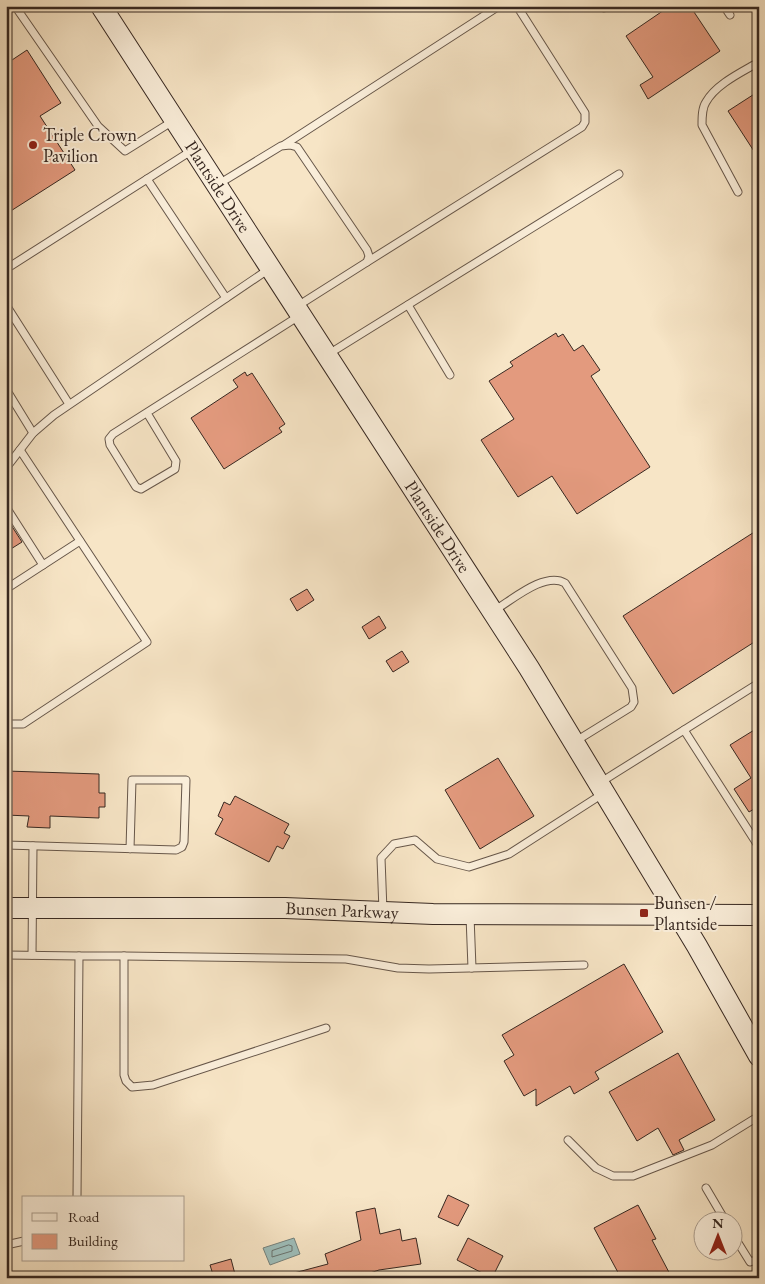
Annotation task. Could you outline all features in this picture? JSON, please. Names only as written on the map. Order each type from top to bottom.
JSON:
[{"type":"street","name":"Plantside Drive","points":[[102,6],[493,611],[678,915],[759,1056]]},
{"type":"street","name":"Bunsen Parkway","points":[[6,908],[285,908],[470,913],[759,915]]},
{"type":"lane","points":[[15,6],[98,126],[125,151],[175,120]]},
{"type":"lane","points":[[217,185],[279,148],[498,6]]},
{"type":"lane","points":[[147,413],[176,461],[176,465],[141,489],[136,487],[110,445],[110,439],[113,434],[298,311],[367,262],[582,127],[585,122],[586,113],[517,6]]},
{"type":"lane","points":[[724,6],[730,15]]},
{"type":"lane","points":[[738,192],[702,125],[702,113],[706,101],[724,84],[759,62]]},
{"type":"lane","points":[[279,148],[290,145],[297,147],[367,250],[369,256],[367,262]]},
{"type":"lane","points":[[6,269],[194,149]]},
{"type":"lane","points":[[327,355],[619,174]]},
{"type":"lane","points":[[147,179],[226,298]]},
{"type":"lane","points":[[6,468],[33,433],[69,404],[270,268]]},
{"type":"lane","points":[[6,305],[69,404]]},
{"type":"lane","points":[[408,305],[450,375]]},
{"type":"lane","points":[[6,389],[33,433]]},
{"type":"lane","points":[[6,724],[23,724],[147,642],[20,450]]},
{"type":"lane","points":[[6,507],[43,565]]},
{"type":"lane","points":[[6,589],[80,541]]},
{"type":"lane","points":[[493,611],[544,580],[559,579],[565,583],[632,688],[634,702],[631,707],[574,743]]},
{"type":"lane","points":[[383,911],[381,858],[394,844],[415,840],[437,859],[469,866],[509,854],[684,730],[759,683]]},
{"type":"lane","points":[[684,730],[759,847]]},
{"type":"lane","points":[[6,845],[130,849],[176,850],[182,847],[184,842],[186,780],[132,780],[130,849]]},
{"type":"lane","points":[[32,955],[33,846]]},
{"type":"lane","points":[[470,913],[472,968]]},
{"type":"lane","points":[[6,955],[346,959],[398,968],[584,965]]},
{"type":"lane","points":[[77,1196],[79,956]]},
{"type":"lane","points":[[124,956],[123,1067],[126,1082],[132,1086],[153,1085],[326,1028]]},
{"type":"lane","points":[[568,1140],[596,1168],[613,1176],[633,1176],[712,1145],[759,1116]]},
{"type":"lane","points":[[706,1188],[720,1212]]},
{"type":"lane","points":[[6,1245],[22,1241]]},
{"type":"lane","points":[[742,1249],[750,1262],[759,1259]]},
{"type":"water","points":[[294,1238],[300,1254],[270,1265],[263,1248]]},
{"type":"building","points":[[670,6],[690,6],[720,51],[648,99],[640,85],[653,77],[626,36]]},
{"type":"building","name":"Triple Crown Pavilion","points":[[27,50],[61,103],[40,116],[75,170],[6,214],[6,64]]},
{"type":"building","points":[[759,91],[759,159],[728,111]]},
{"type":"building","points":[[556,333],[558,337],[563,334],[574,351],[583,345],[600,370],[591,376],[650,467],[577,514],[552,476],[518,497],[481,440],[514,419],[489,381],[513,366],[510,362]]},
{"type":"building","points":[[245,372],[247,376],[252,373],[285,424],[279,428],[282,432],[224,469],[191,418],[238,387],[233,380]]},
{"type":"building","points":[[6,517],[22,542],[6,552]]},
{"type":"building","points":[[759,529],[759,639],[673,694],[623,616]]},
{"type":"building","points":[[307,589],[314,600],[297,611],[290,599]]},
{"type":"building","points":[[379,616],[386,628],[369,639],[362,627]]},
{"type":"building","points":[[402,651],[409,662],[393,672],[386,661]]},
{"type":"building","points":[[759,727],[759,806],[749,812],[734,789],[751,778],[730,745]]},
{"type":"building","points":[[498,758],[534,816],[480,849],[445,790]]},
{"type":"building","points":[[6,771],[99,774],[99,793],[105,793],[105,807],[99,807],[99,818],[50,816],[50,828],[27,827],[29,816],[6,815]]},
{"type":"building","points":[[235,796],[289,824],[284,833],[290,836],[283,849],[277,846],[269,862],[215,834],[223,819],[218,816],[224,802],[230,805]]},
{"type":"building","points":[[624,964],[663,1032],[595,1072],[599,1079],[574,1094],[570,1086],[536,1106],[536,1089],[524,1096],[504,1061],[514,1055],[502,1035]]},
{"type":"building","points":[[678,1053],[715,1120],[679,1140],[684,1150],[673,1155],[658,1128],[637,1141],[609,1092]]},
{"type":"building","points":[[448,1195],[469,1205],[458,1226],[438,1217]]},
{"type":"building","points":[[638,1205],[656,1239],[652,1240],[672,1278],[621,1278],[594,1228]]},
{"type":"building","points":[[375,1208],[380,1234],[400,1229],[402,1241],[416,1238],[421,1264],[379,1270],[355,1278],[295,1278],[294,1273],[328,1264],[325,1254],[361,1240],[356,1212]]},
{"type":"building","points":[[468,1238],[503,1256],[492,1278],[457,1260]]},
{"type":"building","points":[[231,1259],[236,1278],[214,1278],[210,1265]]},
{"type":"place","name":"Triple Crown Pavilion","points":[[33,145]]},
{"type":"place","name":"Bunsen / Plantside","points":[[644,913]]}]
